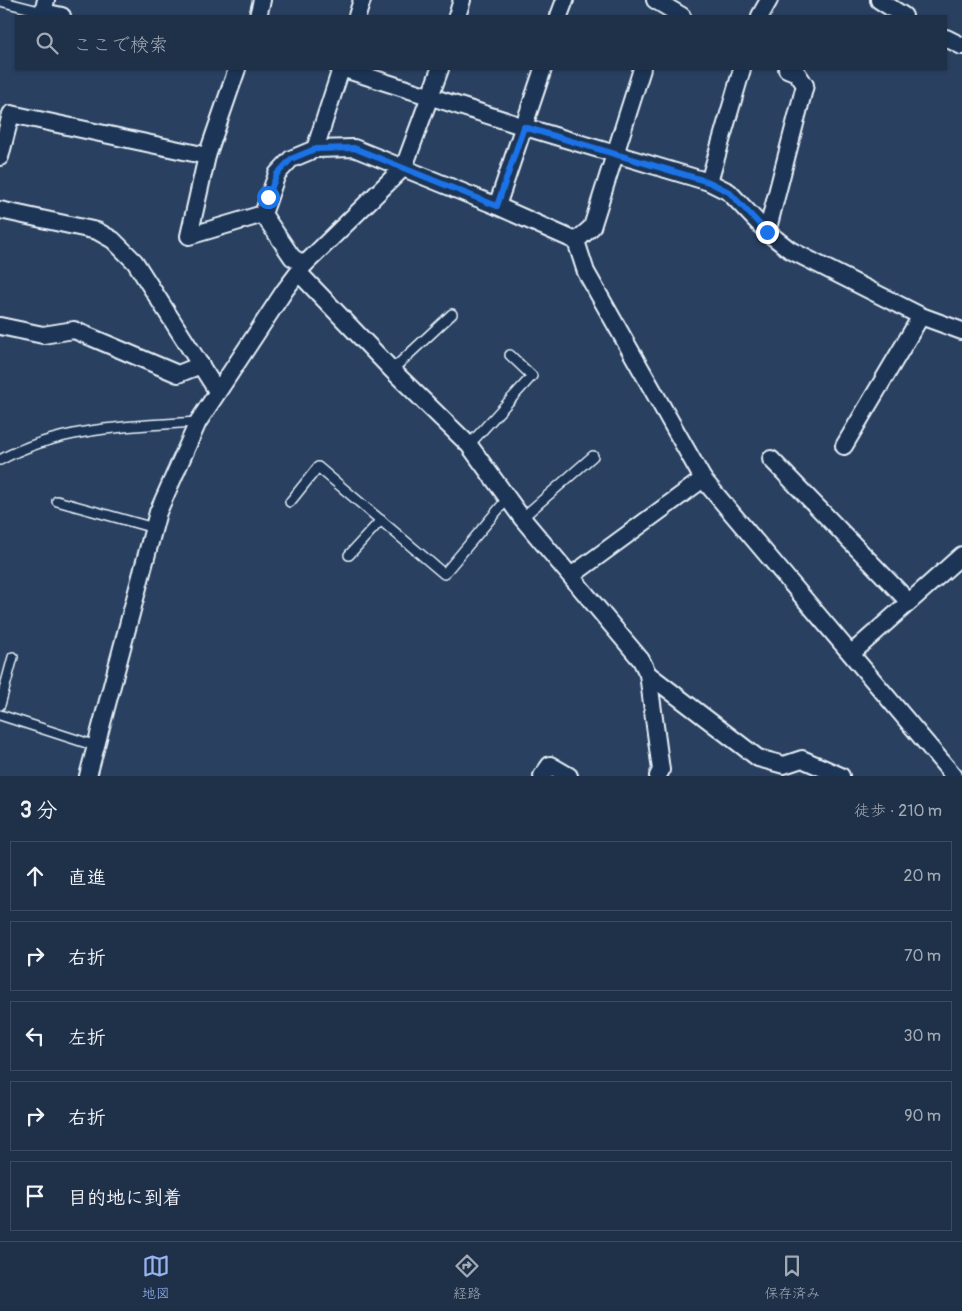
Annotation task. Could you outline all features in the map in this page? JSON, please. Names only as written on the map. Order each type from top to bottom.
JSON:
[{"type":"street","points":[[258,15],[262,0]]},
{"type":"street","points":[[357,15],[362,0]]},
{"type":"street","points":[[457,15],[462,0]]},
{"type":"street","points":[[559,15],[564,0]]},
{"type":"street","points":[[761,15],[769,0]]},
{"type":"street","points":[[879,0],[902,15]]},
{"type":"street","points":[[44,6],[60,15]]},
{"type":"street","points":[[658,7],[679,15]]},
{"type":"street","points":[[237,70],[207,156],[189,236],[263,214]]},
{"type":"street","points":[[315,149],[343,70]]},
{"type":"street","points":[[346,70],[524,127],[709,182],[729,192],[767,232],[790,250],[921,316],[962,331]]},
{"type":"street","points":[[88,776],[154,528],[165,497],[198,422],[217,391],[302,269],[404,167],[431,98],[440,70]]},
{"type":"street","points":[[497,206],[543,70]]},
{"type":"street","points":[[576,241],[592,227],[642,70]]},
{"type":"street","points":[[709,182],[742,70]]},
{"type":"street","points":[[767,232],[805,85],[797,73],[790,70]]},
{"type":"street","points":[[0,157],[5,113],[207,156]]},
{"type":"street","points":[[263,214],[277,174],[291,159],[315,149],[354,148],[404,167],[576,241],[586,272],[703,479],[852,652],[954,776]]},
{"type":"street","points":[[0,210],[98,231],[113,240],[135,262],[217,391]]},
{"type":"street","points":[[263,214],[292,257],[392,370],[469,445],[522,518],[640,660],[648,674],[661,770],[658,776]]},
{"type":"street","points":[[844,446],[921,316]]},
{"type":"street","points":[[0,326],[43,335],[74,330],[178,374],[200,365]]},
{"type":"street","points":[[771,459],[908,602]]},
{"type":"street","points":[[571,576],[703,479]]},
{"type":"street","points":[[852,652],[962,555]]},
{"type":"street","points":[[648,674],[758,758],[781,771],[802,759],[841,776]]},
{"type":"street","points":[[542,776],[550,765],[569,776]]},
{"type":"lane","points":[[0,1],[44,6]]},
{"type":"lane","points":[[392,370],[452,314]]},
{"type":"lane","points":[[469,445],[532,376],[510,355]]},
{"type":"lane","points":[[0,460],[58,437],[119,426],[198,422]]},
{"type":"lane","points":[[522,518],[593,456]]},
{"type":"lane","points":[[290,502],[318,467],[444,574],[508,498]]},
{"type":"lane","points":[[57,501],[154,528]]},
{"type":"lane","points":[[349,555],[381,520]]},
{"type":"lane","points":[[0,705],[13,657]]},
{"type":"lane","points":[[0,715],[96,746]]},
{"type":"route","points":[[268,197],[277,174],[291,159],[315,149],[354,148],[497,206],[524,127],[709,182],[729,192],[767,232]]}]
